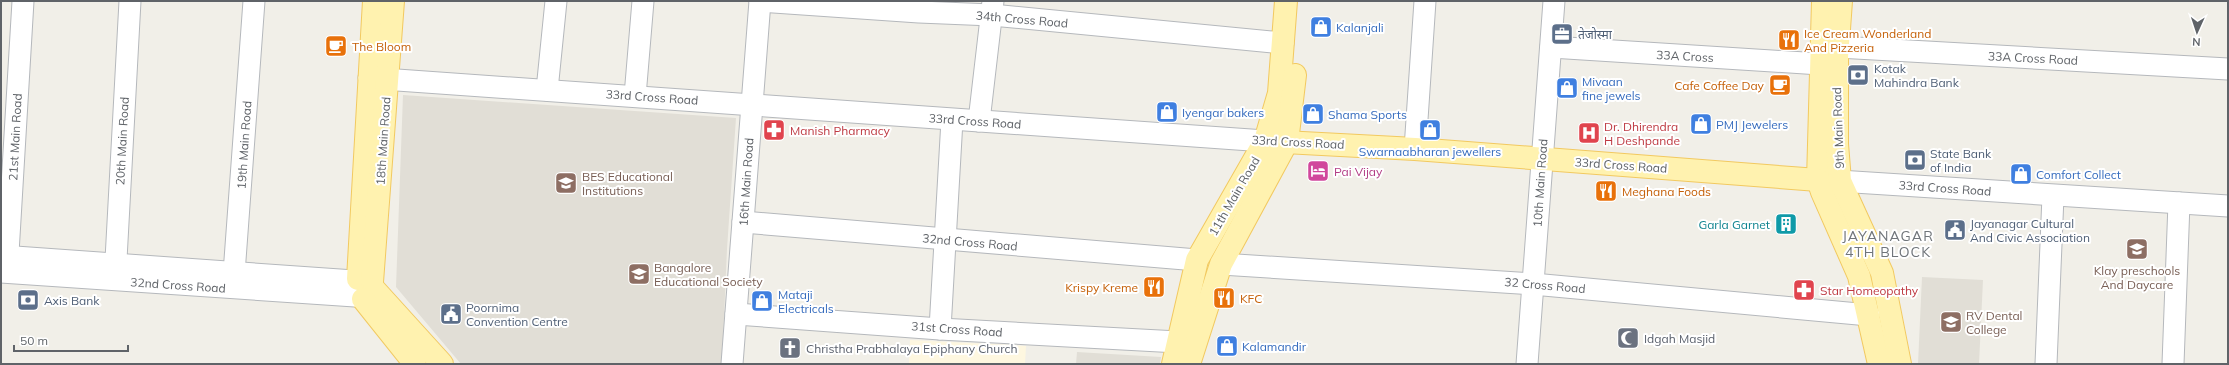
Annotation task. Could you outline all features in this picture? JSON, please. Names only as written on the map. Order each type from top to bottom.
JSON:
[{"type":"main road","name":"18th Main Road","points":[[374,1],[378,79]]},
{"type":"main road","name":"18th Main Road","points":[[363,288],[378,79],[393,1]]},
{"type":"main road","name":"11th Main Road","points":[[1173,364],[1197,260],[1266,141],[1279,93],[1286,1]]},
{"type":"main road","name":"11th Main Road","points":[[1189,364],[1220,264],[1287,142],[1293,96],[1300,1]]},
{"type":"main road","name":"9th Main Road","points":[[1823,1],[1820,64],[1818,180],[1859,276],[1879,364]]},
{"type":"main road","name":"9th Main Road","points":[[1841,1],[1838,47],[1837,144],[1840,181],[1882,273],[1900,364]]},
{"type":"main road","name":"33rd Cross Road","points":[[1266,141],[1415,149],[1818,180]]},
{"type":"main road","points":[[363,288],[415,364]]},
{"type":"main road","points":[[363,288],[442,364]]},
{"type":"street","name":"21st Main Road","points":[[4,265],[22,1]]},
{"type":"street","name":"20th Main Road","points":[[115,273],[130,1]]},
{"type":"street","name":"19th Main Road","points":[[233,281],[254,1]]},
{"type":"street","points":[[547,90],[556,1]]},
{"type":"street","points":[[635,96],[643,1]]},
{"type":"street","name":"34th Cross Road","points":[[760,1],[919,12],[992,8],[1283,43]]},
{"type":"street","name":"16th Main Road","points":[[732,364],[760,1]]},
{"type":"street","points":[[1415,149],[1425,1]]},
{"type":"street","name":"10th Main Road","points":[[1527,364],[1554,1]]},
{"type":"street","points":[[979,122],[992,8]]},
{"type":"street","name":"33A Cross","points":[[1550,47],[1820,64]]},
{"type":"street","name":"33A Cross Road","points":[[1838,47],[2228,69]]},
{"type":"street","name":"33rd Cross Road","points":[[378,79],[1266,141]]},
{"type":"street","points":[[940,328],[952,120]]},
{"type":"street","name":"33rd Cross Road","points":[[1818,180],[2228,206]]},
{"type":"street","points":[[2046,364],[2053,196]]},
{"type":"street","points":[[2173,364],[2179,204]]},
{"type":"street","name":"32nd Cross Road","points":[[743,222],[1197,260]]},
{"type":"street","name":"32 Cross Road","points":[[1220,264],[1533,284],[1868,314]]},
{"type":"street","name":"32nd Cross Road","points":[[4,265],[233,281],[363,288]]},
{"type":"street","name":"31st Cross Road","points":[[736,314],[1178,342]]},
{"type":"shaded area","name":"BES Educational Institutions","points":[[403,95],[736,118],[727,249],[722,364],[461,364],[396,287]]},
{"type":"shaded area","name":"RV Dental College","points":[[1922,277],[1983,280],[1979,364],[1918,364]]},
{"type":"shaded area","points":[[910,340],[1026,346],[1025,364],[909,364]]},
{"type":"shaded area","points":[[1077,352],[1161,357],[1160,364],[1076,364]]},
{"type":"place","name":"Kalanjali","points":[[1321,27]]},
{"type":"place","name":"तेजोस्मा","points":[[1562,34]]},
{"type":"place","name":"Ice Cream Wonderland And Pizzeria","points":[[1789,40]]},
{"type":"place","name":"The Bloom","points":[[336,46]]},
{"type":"place","name":"Kotak Mahindra Bank","points":[[1858,75]]},
{"type":"place","name":"Cafe Coffee Day","points":[[1780,85]]},
{"type":"place","name":"Mivaan fine jewels","points":[[1567,88]]},
{"type":"place","name":"Iyengar bakers","points":[[1167,112]]},
{"type":"place","name":"Shama Sports","points":[[1313,114]]},
{"type":"place","name":"PMJ Jewelers","points":[[1701,124]]},
{"type":"place","name":"Manish Pharmacy","points":[[774,130]]},
{"type":"place","name":"Swarnaabharan jewellers","points":[[1430,130]]},
{"type":"place","name":"Dr. Dhirendra H Deshpande","points":[[1589,133]]},
{"type":"place","name":"State Bank of India","points":[[1915,160]]},
{"type":"place","name":"Pai Vijay","points":[[1318,171]]},
{"type":"place","name":"Comfort Collect","points":[[2021,174]]},
{"type":"place","name":"BES Educational Institutions","points":[[566,183]]},
{"type":"place","name":"Meghana Foods","points":[[1606,191]]},
{"type":"place","name":"Garla Garnet","points":[[1786,224]]},
{"type":"place","name":"Jayanagar Cultural And Civic Association","points":[[1955,230]]},
{"type":"place","name":"Klay preschools And Daycare","points":[[2137,249]]},
{"type":"place","name":"Bangalore Educational Society","points":[[639,274]]},
{"type":"place","name":"Krispy Kreme","points":[[1154,287]]},
{"type":"place","name":"Star Homeopathy","points":[[1804,290]]},
{"type":"place","name":"KFC","points":[[1224,298]]},
{"type":"place","name":"Axis Bank","points":[[28,300]]},
{"type":"place","name":"Mataji Electricals","points":[[762,301]]},
{"type":"place","name":"Poornima Convention Centre","points":[[451,314]]},
{"type":"place","name":"RV Dental College","points":[[1951,322]]},
{"type":"place","name":"Idgah Masjid","points":[[1628,338]]},
{"type":"place","name":"Kalamandir","points":[[1227,346]]},
{"type":"place","name":"Christha Prabhalaya Epiphany Church","points":[[790,348]]},
{"type":"district","name":"JAYANAGAR 4TH BLOCK","points":[[1888,244]]}]
